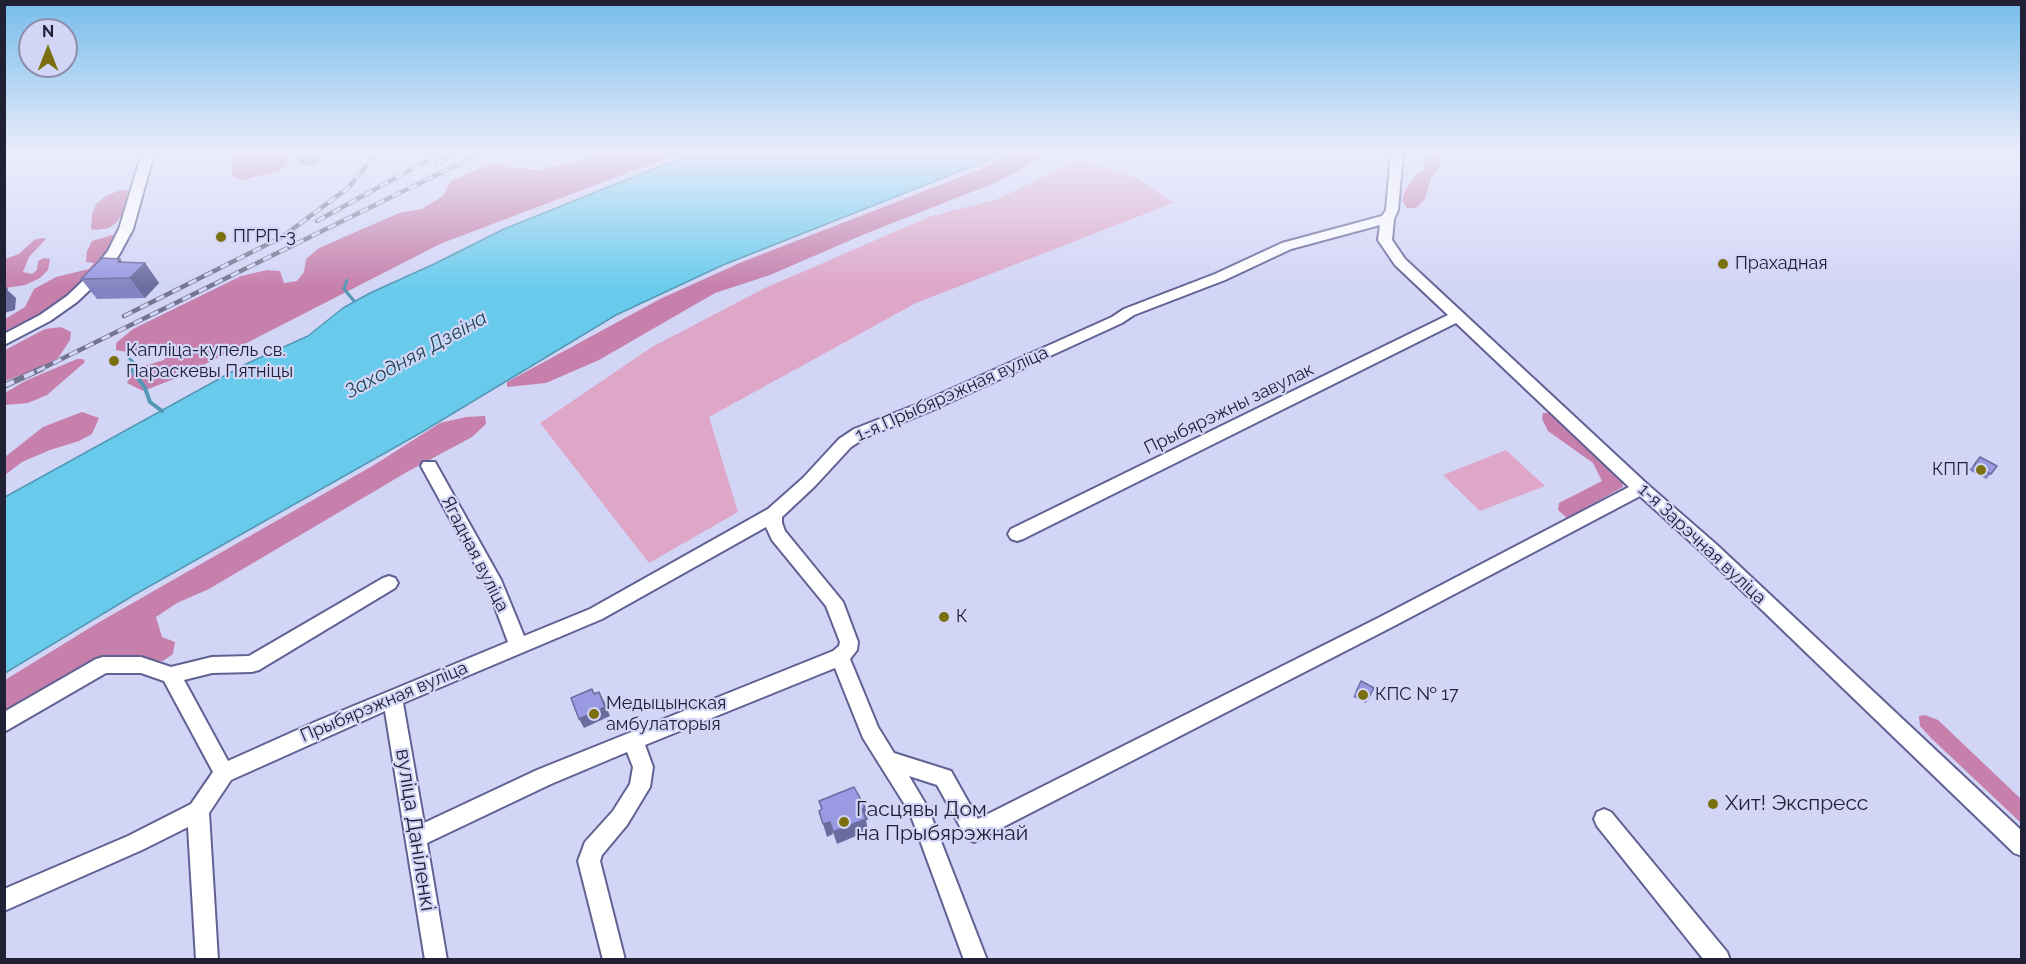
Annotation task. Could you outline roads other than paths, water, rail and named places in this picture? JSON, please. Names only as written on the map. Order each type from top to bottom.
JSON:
[{"type":"street","points":[[4,340],[45,318],[92,280],[107,262],[126,229],[135,198]]},
{"type":"street","points":[[1385,240],[1387,219],[1392,210],[1393,198]]},
{"type":"street","name":"1-я Прыбярэжная вуліца","points":[[774,514],[845,444],[860,433],[923,408],[1117,320],[1129,312],[1220,277],[1287,246],[1387,219]]},
{"type":"street","points":[[1358,228],[1376,232],[1385,240]]},
{"type":"street","name":"1-я Зарэчная вуліца","points":[[1385,240],[1400,262],[1457,317],[1711,550],[2022,846]]},
{"type":"street","name":"Прыбярэжны завулак","points":[[1017,534],[1457,317]]},
{"type":"street","name":"Ягадная вуліца","points":[[429,466],[495,585],[518,644]]},
{"type":"street","points":[[888,760],[944,778],[974,832],[1376,628],[1641,488]]},
{"type":"street","points":[[417,837],[544,777],[840,657],[848,650],[849,642],[834,602],[778,535],[773,523],[774,514]]},
{"type":"street","name":"Прыбярэжная вуліца","points":[[224,773],[322,728],[393,700],[518,644],[596,614],[774,514]]},
{"type":"street","points":[[4,723],[103,665],[141,665],[171,675],[212,665],[252,664],[389,583]]},
{"type":"street","points":[[840,657],[870,732],[918,808],[976,960]]},
{"type":"street","points":[[4,900],[135,843],[198,811],[224,773],[171,675]]},
{"type":"street","name":"вуліца Даніленкі","points":[[393,700],[436,960]]},
{"type":"street","points":[[614,960],[589,861],[593,849],[620,818],[640,787],[644,768],[633,741]]},
{"type":"street","points":[[198,811],[204,958]]},
{"type":"street","points":[[1604,819],[1719,960]]},
{"type":"water","name":"Заходняя Дзвіна","points":[[581,198],[892,198],[723,265],[616,315],[422,432],[134,595],[5,673],[5,497],[246,364],[308,336],[343,308],[370,293],[504,229]]},
{"type":"waterway","points":[[347,280],[344,289],[354,301]]},
{"type":"waterway","points":[[129,358],[133,362],[130,364]]},
{"type":"waterway","points":[[131,369],[145,388],[150,402],[162,411]]},
{"type":"railway","points":[[124,316],[282,237],[335,198]]},
{"type":"railway","points":[[317,221],[359,198]]},
{"type":"railway","points":[[37,371],[389,198]]},
{"type":"railway","points":[[4,386],[41,369]]},
{"type":"place","name":"ПГРП-3","points":[[221,237]]},
{"type":"place","name":"Прахадная","points":[[1723,264]]},
{"type":"place","name":"Капліца-купель св. Параскевы Пятніцы","points":[[114,361]]},
{"type":"place","name":"КПП","points":[[1981,470]]},
{"type":"place","name":"К","points":[[944,617]]},
{"type":"place","name":"КПС № 17","points":[[1363,695]]},
{"type":"place","name":"Медыцынская амбулаторыя","points":[[594,714]]},
{"type":"place","name":"Хит! Экспресс","points":[[1713,804]]},
{"type":"place","name":"Гасцявы Дом на Прыбярэжнай","points":[[844,822]]}]
